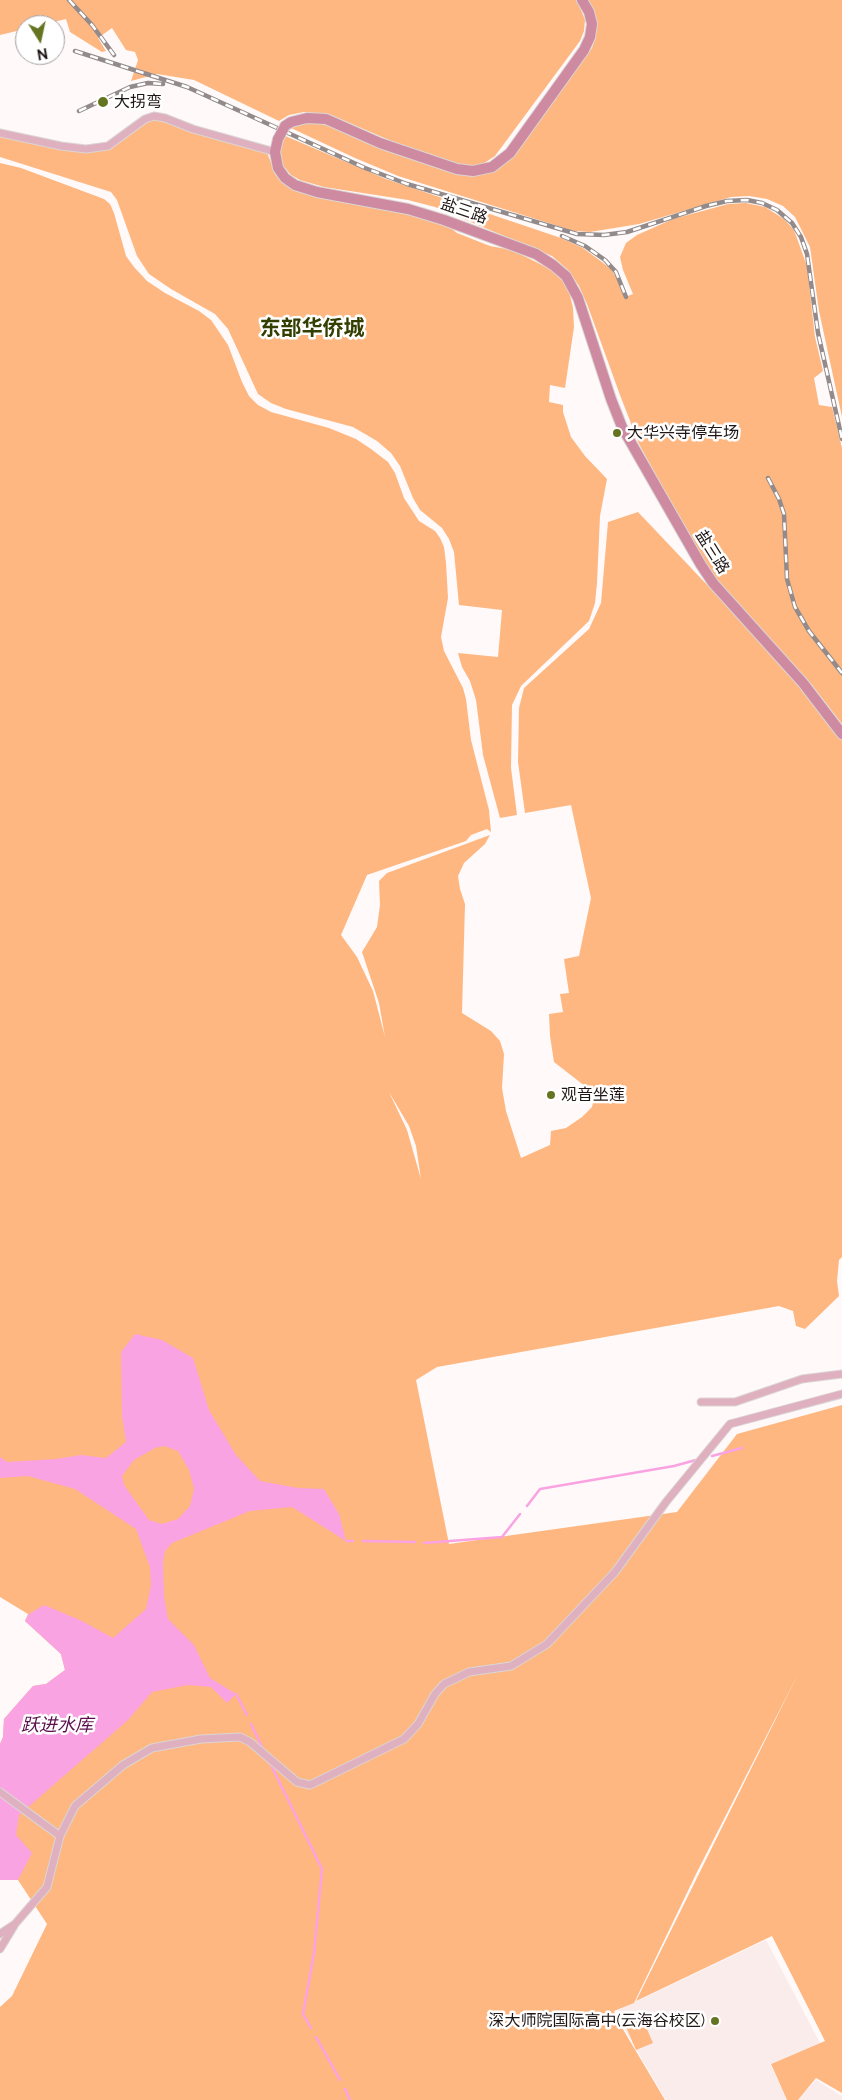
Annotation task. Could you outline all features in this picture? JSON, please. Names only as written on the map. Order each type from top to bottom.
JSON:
[{"type":"main road","points":[[275,152],[278,140],[285,126],[291,122],[307,118],[326,119],[380,143],[457,169],[480,171],[492,167],[510,152],[584,50],[590,37],[592,24],[589,12],[582,0]]},
{"type":"main road","name":"盐三路","points":[[275,152],[281,174],[289,182],[302,188],[401,207],[444,220],[536,254],[560,270],[571,284],[578,298],[611,399],[628,439],[707,575],[803,683],[842,734]]},
{"type":"street","points":[[0,133],[60,146],[86,149],[108,146],[145,119],[154,116],[275,152]]},
{"type":"street","points":[[701,1402],[735,1402],[802,1379],[842,1374]]},
{"type":"street","points":[[0,1949],[15,1924],[47,1887],[60,1836],[75,1806],[123,1765],[152,1748],[201,1739],[240,1737],[250,1742],[297,1782],[310,1785],[404,1739],[418,1724],[435,1694],[444,1684],[469,1672],[511,1666],[547,1644],[614,1572],[666,1502],[730,1424],[842,1394]]},
{"type":"street","points":[[0,1792],[60,1836]]},
{"type":"street","points":[[0,1934],[15,1924]]},
{"type":"shaded area","points":[[0,0],[577,0],[585,20],[584,31],[580,41],[495,156],[483,164],[472,166],[458,165],[410,149],[331,115],[304,112],[289,115],[279,121],[194,80],[157,74],[131,81],[138,60],[135,52],[126,50],[112,28],[98,38],[106,51],[102,52],[70,32],[65,15],[15,15],[15,31],[0,35]]},
{"type":"shaded area","points":[[588,0],[842,0],[842,417],[819,311],[810,247],[795,217],[783,206],[767,199],[749,196],[731,197],[639,224],[590,232],[574,231],[398,176],[291,128],[302,123],[327,125],[386,151],[463,174],[477,174],[513,151],[592,48],[596,36],[596,22],[593,8]]},
{"type":"shaded area","points":[[154,118],[264,151],[268,155],[276,175],[285,184],[442,221],[457,233],[490,246],[512,250],[550,269],[562,280],[569,291],[573,308],[574,327],[565,388],[550,385],[549,402],[563,405],[563,412],[571,437],[585,456],[607,479],[600,516],[597,583],[595,603],[589,621],[521,686],[512,705],[511,768],[517,815],[500,818],[483,755],[476,700],[458,653],[498,657],[502,610],[459,605],[454,552],[449,539],[442,528],[420,510],[400,466],[391,453],[377,441],[353,427],[286,409],[271,403],[258,394],[228,329],[215,314],[149,274],[137,256],[117,200],[111,192],[0,157],[0,130],[82,147],[108,144],[142,122]]},
{"type":"shaded area","points":[[283,135],[386,179],[561,238],[583,248],[610,268],[617,278],[625,297],[633,294],[620,257],[626,243],[637,235],[673,219],[728,204],[746,203],[765,207],[784,219],[794,230],[807,266],[815,337],[823,371],[814,378],[819,405],[832,407],[842,448],[842,724],[812,685],[717,583],[706,567],[639,444],[587,304],[579,286],[567,269],[552,256],[435,207],[408,200],[324,187],[300,180],[291,175],[281,163],[279,150]]},
{"type":"shaded area","points":[[0,163],[21,168],[104,199],[110,204],[126,256],[147,281],[211,320],[228,345],[249,396],[258,405],[271,412],[329,428],[356,439],[371,449],[388,462],[395,473],[404,498],[419,521],[435,531],[440,538],[444,547],[448,598],[441,637],[444,651],[463,688],[466,699],[471,740],[489,810],[491,832],[487,829],[471,835],[466,841],[367,875],[341,935],[357,957],[373,991],[385,1037],[379,1003],[362,952],[377,927],[380,905],[379,881],[387,873],[490,835],[485,844],[464,863],[458,876],[465,904],[462,1013],[491,1031],[500,1041],[504,1054],[502,1088],[506,1111],[521,1158],[550,1145],[551,1131],[566,1128],[582,1117],[592,1107],[594,1099],[590,1090],[554,1062],[549,1014],[563,1012],[560,994],[569,993],[564,959],[579,956],[591,898],[571,805],[525,813],[518,762],[519,708],[524,688],[589,629],[601,603],[608,522],[638,512],[766,647],[820,710],[842,740],[842,1257],[839,1260],[837,1281],[839,1296],[805,1329],[796,1326],[793,1311],[779,1306],[437,1367],[416,1380],[449,1544],[677,1512],[737,1434],[842,1405],[842,2093],[816,2078],[798,2100],[787,2100],[771,2064],[825,2041],[772,1936],[636,2001],[798,1674],[697,1872],[634,2003],[614,2011],[618,2021],[665,2100],[0,2100],[0,2007],[12,1996],[47,1924],[18,1880],[0,1880],[0,1744],[3,1737],[4,1719],[33,1686],[46,1684],[65,1670],[61,1654],[25,1621],[28,1614],[0,1597]],"holes":[[[389,1092],[409,1126],[416,1146],[421,1179],[407,1130]]]},
{"type":"shaded area","name":"深大师院国际高中(云海谷校区)","points":[[766,1940],[820,2043],[770,2064],[787,2100],[666,2100],[626,2032],[618,2010]]},
{"type":"shaded area","points":[[640,2013],[653,2043],[636,2050],[623,2020]]},
{"type":"shaded area","points":[[816,2080],[842,2096],[842,2100],[798,2100]]},
{"type":"water","name":"跃进水库","points":[[135,1334],[162,1340],[193,1358],[209,1410],[236,1455],[260,1481],[298,1488],[324,1489],[339,1514],[346,1541],[292,1507],[250,1511],[172,1543],[165,1551],[163,1561],[164,1596],[168,1619],[194,1645],[210,1678],[236,1694],[227,1703],[211,1687],[188,1685],[152,1692],[128,1720],[19,1815],[16,1835],[32,1853],[18,1880],[0,1880],[0,1744],[3,1737],[4,1719],[33,1686],[46,1684],[65,1670],[61,1654],[25,1621],[29,1614],[44,1605],[82,1621],[113,1638],[146,1609],[151,1585],[150,1567],[136,1529],[75,1489],[28,1476],[0,1478],[0,1457],[7,1462],[56,1459],[81,1455],[106,1458],[126,1442],[122,1416],[121,1352]],"holes":[[[164,1446],[178,1451],[189,1470],[194,1489],[190,1506],[178,1519],[162,1524],[149,1520],[124,1485],[122,1476],[134,1460],[155,1448]]]},
{"type":"waterway","points":[[712,1456],[742,1448]]},
{"type":"waterway","points":[[527,1506],[540,1489],[674,1466],[696,1460]]},
{"type":"waterway","points":[[424,1543],[502,1537],[520,1514]]},
{"type":"waterway","points":[[346,1541],[353,1541]]},
{"type":"waterway","points":[[363,1541],[415,1542]]},
{"type":"waterway","points":[[236,1694],[247,1715]]},
{"type":"waterway","points":[[251,1724],[264,1751]]},
{"type":"waterway","points":[[270,1763],[322,1869],[314,1953],[303,2014],[311,2028]]},
{"type":"waterway","points":[[316,2037],[340,2080]]},
{"type":"waterway","points":[[345,2089],[350,2100]]},
{"type":"railway","points":[[69,0],[92,25],[114,55]]},
{"type":"railway","points":[[75,51],[187,87],[365,168],[407,184],[577,234],[604,235],[627,232],[727,201],[747,200],[762,203],[777,210],[792,223],[801,237],[807,254],[818,333],[842,439]]},
{"type":"railway","points":[[79,111],[130,87],[148,83],[163,84]]},
{"type":"railway","points":[[562,236],[585,246],[605,260],[616,272],[626,297]]},
{"type":"railway","points":[[768,478],[779,499],[784,514],[787,579],[795,607],[809,631],[842,673]]},
{"type":"place","name":"大拐弯","points":[[103,102]]},
{"type":"place","name":"大华兴寺停车场","points":[[617,433]]},
{"type":"place","name":"观音坐莲","points":[[551,1095]]},
{"type":"place","name":"深大师院国际高中(云海谷校区)","points":[[715,2021]]},
{"type":"district","name":"东部华侨城","points":[[312,329]]}]
